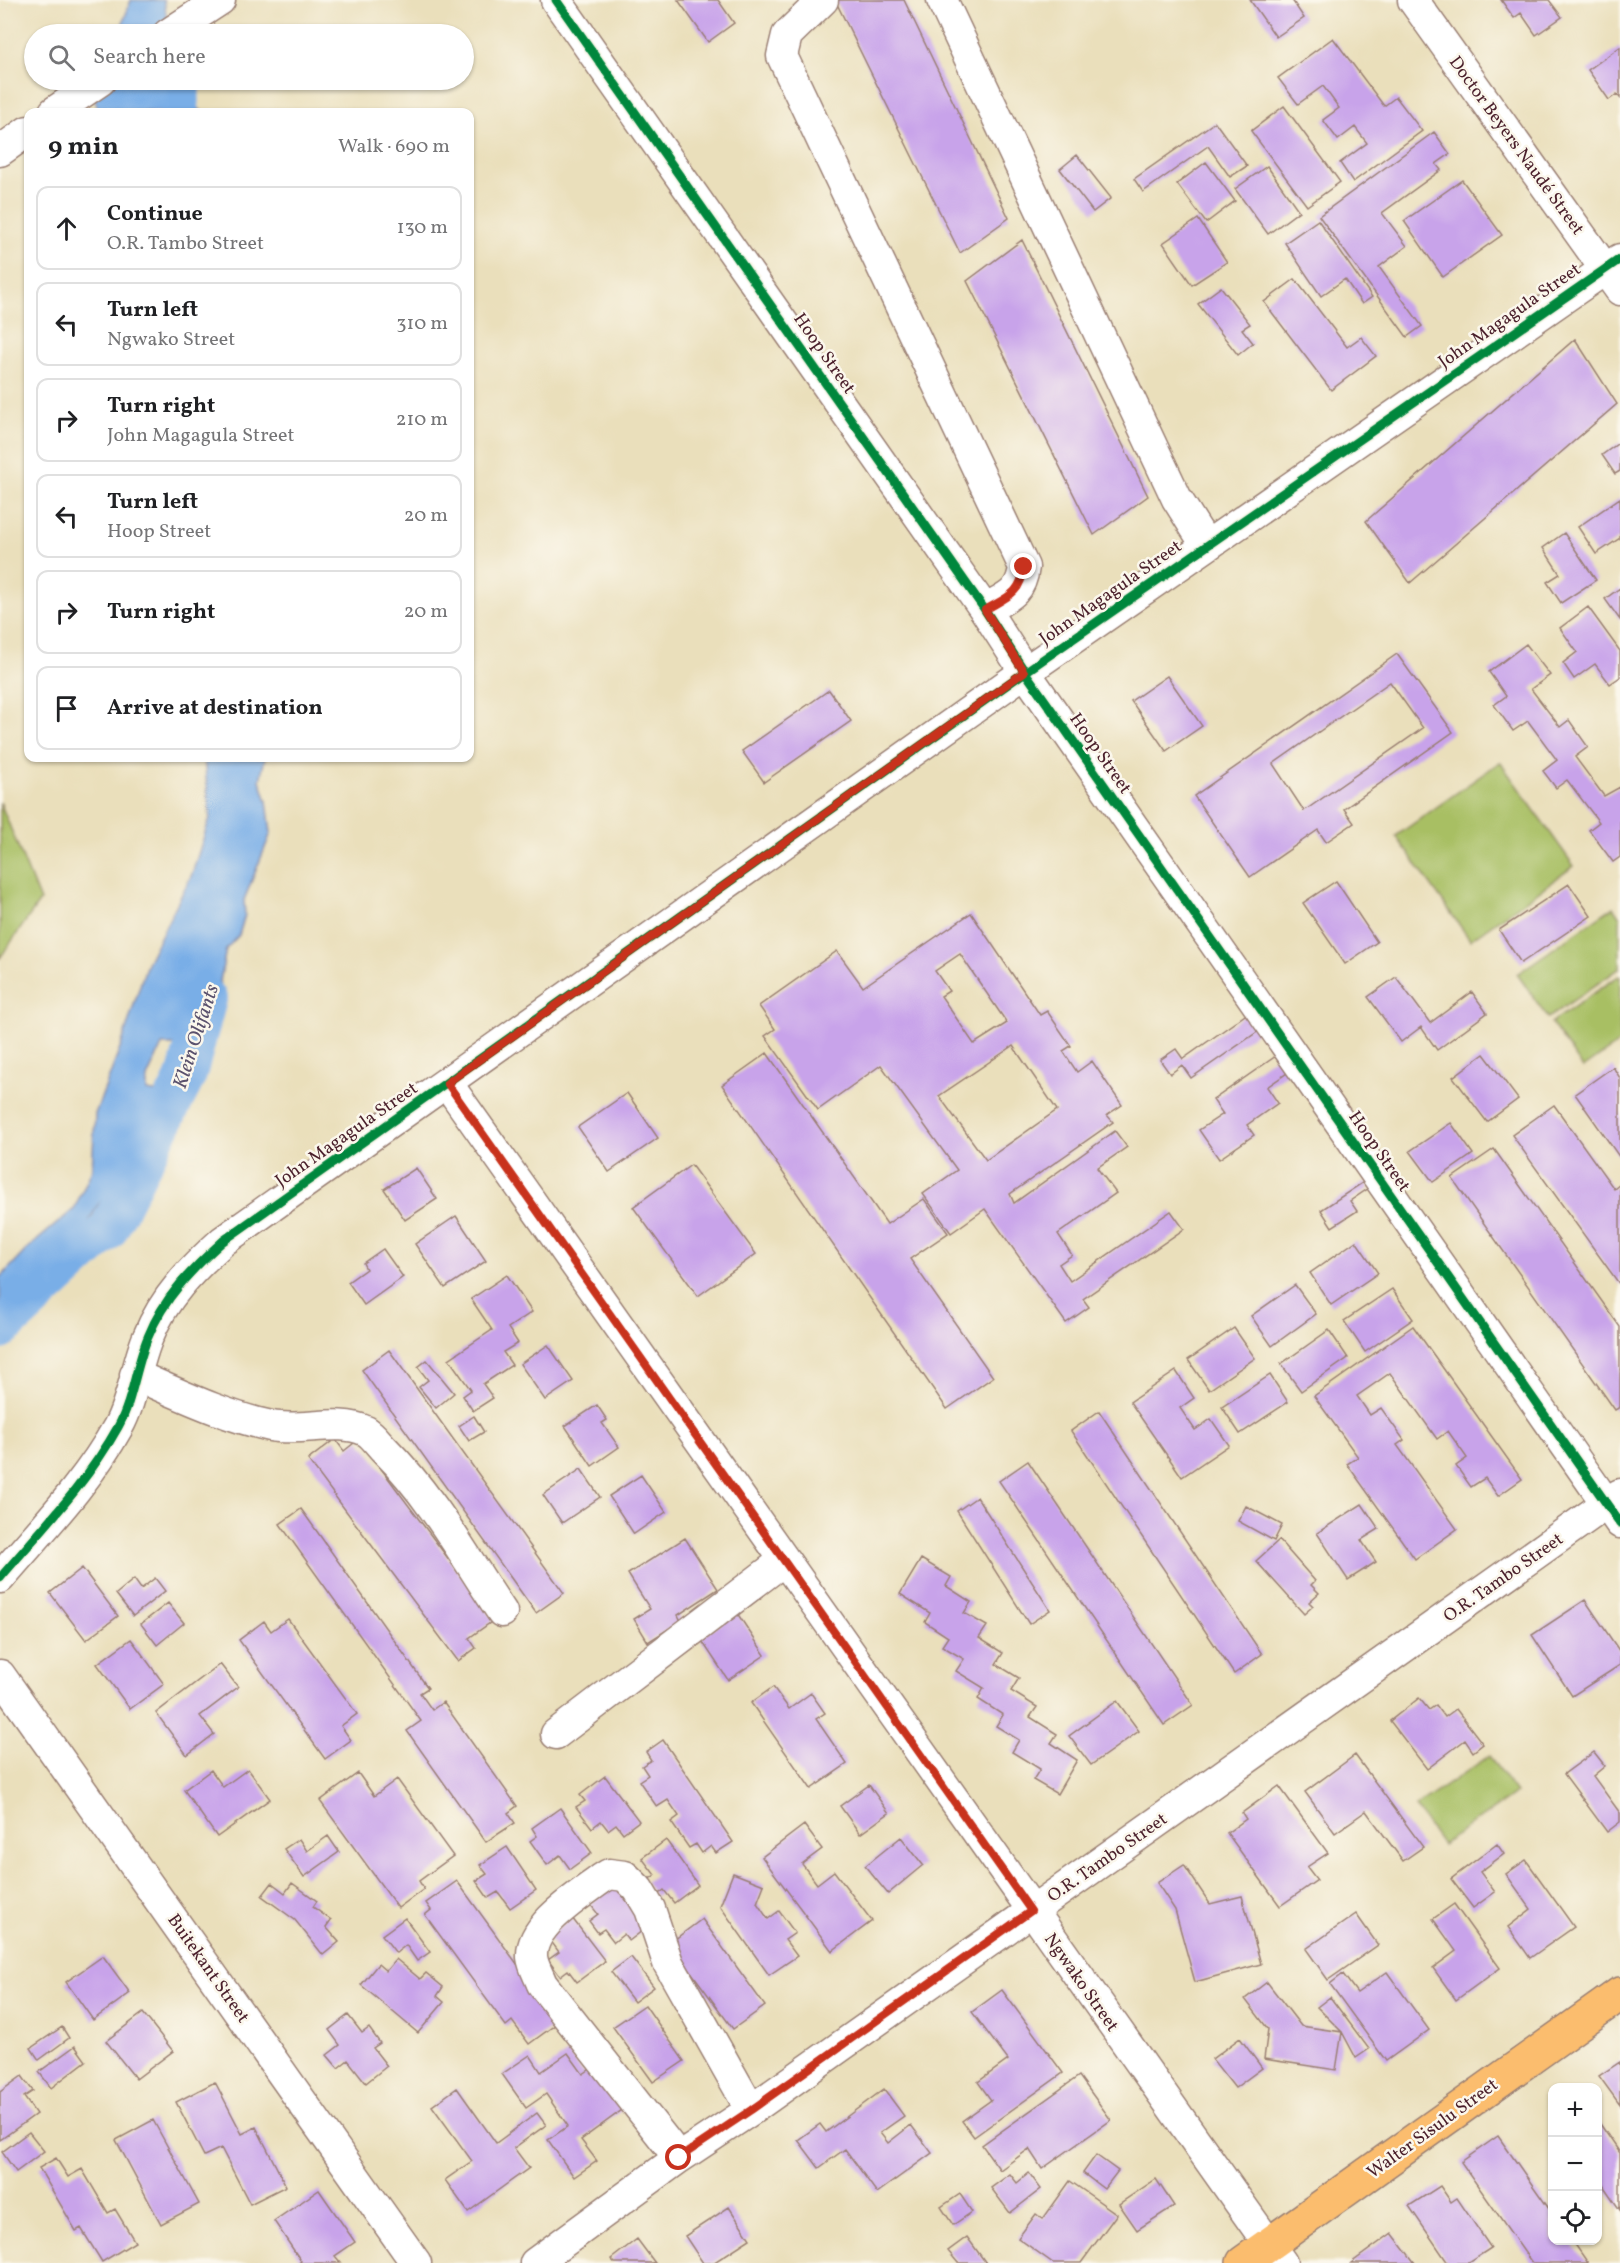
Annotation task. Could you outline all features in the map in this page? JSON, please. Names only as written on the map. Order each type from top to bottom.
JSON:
[{"type":"highway","name":"Walter Sisulu Street","points":[[1264,2257],[1620,1994]]},
{"type":"street","points":[[183,24],[220,0]]},
{"type":"street","name":"Hoop Street","points":[[556,0],[985,610],[1024,672],[1616,1507]]},
{"type":"street","points":[[823,0],[787,35],[782,56],[788,74],[1024,567],[1022,583],[1014,593],[985,610]]},
{"type":"street","points":[[942,0],[1177,499],[1206,545]]},
{"type":"street","name":"Doctor Beyers Naudé Street","points":[[1413,0],[1615,272]]},
{"type":"street","points":[[60,108],[86,90]]},
{"type":"street","points":[[0,151],[24,134]]},
{"type":"street","name":"John Magagula Street","points":[[0,1578],[80,1485],[119,1426],[147,1337],[163,1305],[188,1273],[223,1241],[1206,545],[1615,272]]},
{"type":"street","name":"Ngwako Street","points":[[447,1083],[1031,1911],[1264,2257]]},
{"type":"street","points":[[135,1375],[197,1402],[272,1426],[310,1429],[342,1424],[367,1431],[402,1467],[436,1513],[502,1612]]},
{"type":"street","name":"O.R. Tambo Street","points":[[535,2263],[679,2158],[751,2110],[1031,1911],[1616,1507]]},
{"type":"street","points":[[556,1734],[783,1560]]},
{"type":"street","name":"Buitekant Street","points":[[0,1675],[416,2263]]},
{"type":"street","points":[[679,2158],[542,1984],[532,1957],[536,1942],[549,1919],[601,1879],[609,1874],[625,1876],[638,1889],[650,1909],[668,1963],[751,2110]]},
{"type":"green space","points":[[1500,762],[1574,866],[1470,940],[1396,836]]},
{"type":"green space","points":[[0,802],[40,901],[0,958]]},
{"type":"green space","points":[[1613,907],[1620,917],[1620,968],[1548,1018],[1517,974]]},
{"type":"green space","points":[[1620,975],[1620,1042],[1583,1068],[1551,1023]]},
{"type":"green space","points":[[1489,1756],[1516,1793],[1442,1845],[1415,1807]]},
{"type":"water","points":[[131,0],[164,0],[168,24],[123,24]]},
{"type":"water","points":[[97,90],[170,90],[173,101],[192,101],[198,108],[98,108],[94,97]]},
{"type":"water","points":[[204,762],[264,762],[260,780],[267,801],[271,833],[244,900],[245,915],[239,935],[226,949],[210,1035],[201,1050],[184,1055],[176,1045],[162,1045],[147,1078],[147,1091],[168,1094],[165,1102],[171,1119],[156,1154],[142,1172],[114,1185],[98,1205],[84,1230],[61,1257],[20,1287],[0,1308],[0,1278],[28,1248],[74,1209],[92,1170],[95,1114],[121,1046],[147,963],[192,874],[210,817]]},
{"type":"building","points":[[678,0],[718,0],[734,23],[708,42]]},
{"type":"building","points":[[835,0],[904,0],[1009,218],[960,253]]},
{"type":"building","points":[[1250,0],[1292,0],[1304,18],[1276,37]]},
{"type":"building","points":[[1501,0],[1549,0],[1562,17],[1536,35],[1521,13],[1514,18]]},
{"type":"building","points":[[1333,38],[1384,106],[1396,97],[1422,131],[1353,182],[1340,163],[1367,143],[1355,127],[1338,140],[1323,120],[1339,108],[1323,86],[1298,104],[1278,78]]},
{"type":"building","points":[[1620,47],[1620,98],[1617,94],[1609,100],[1588,70]]},
{"type":"building","points":[[1284,106],[1340,182],[1307,206],[1251,131]]},
{"type":"building","points":[[1215,122],[1247,166],[1230,177],[1208,146],[1143,192],[1134,179]]},
{"type":"building","points":[[1434,132],[1450,154],[1436,164],[1441,170],[1382,213],[1407,246],[1379,267],[1422,326],[1407,337],[1319,216]]},
{"type":"building","points":[[1077,155],[1111,198],[1093,212],[1060,169]]},
{"type":"building","points":[[1206,162],[1235,201],[1206,223],[1177,184]]},
{"type":"building","points":[[1267,166],[1299,211],[1268,234],[1235,189]]},
{"type":"building","points":[[1462,180],[1502,235],[1443,277],[1404,221]]},
{"type":"building","points":[[1198,219],[1227,262],[1192,285],[1163,243]]},
{"type":"building","points":[[1318,220],[1372,297],[1362,304],[1345,279],[1321,296],[1285,243]]},
{"type":"building","points":[[1022,240],[1148,496],[1094,535],[967,281]]},
{"type":"building","points":[[1295,279],[1347,347],[1361,337],[1376,356],[1331,390],[1264,302]]},
{"type":"building","points":[[1221,287],[1250,324],[1242,329],[1253,343],[1238,355],[1198,304]]},
{"type":"building","points":[[1575,339],[1617,404],[1410,583],[1366,521]]},
{"type":"building","points":[[1620,442],[1620,471],[1615,474],[1602,455]]},
{"type":"building","points":[[1620,498],[1620,538],[1596,554],[1578,527]]},
{"type":"building","points":[[1564,533],[1596,580],[1561,603],[1547,582],[1560,574],[1543,548]]},
{"type":"building","points":[[1620,588],[1620,620],[1605,599]]},
{"type":"building","points":[[1588,607],[1620,651],[1620,677],[1610,684],[1595,664],[1574,679],[1563,663],[1577,652],[1560,628]]},
{"type":"building","points":[[1526,644],[1550,675],[1531,689],[1560,727],[1569,720],[1588,747],[1575,757],[1604,796],[1620,787],[1620,857],[1613,862],[1589,830],[1599,822],[1567,780],[1556,788],[1543,771],[1557,760],[1528,721],[1513,731],[1494,705],[1506,696],[1489,672]]},
{"type":"building","points":[[1397,654],[1453,732],[1344,809],[1354,823],[1326,842],[1318,830],[1250,877],[1194,796]],"holes":[[[1390,682],[1423,728],[1304,811],[1273,764]]]},
{"type":"building","points":[[1167,676],[1202,726],[1166,751],[1131,701]]},
{"type":"building","points":[[829,690],[851,721],[764,782],[742,751]]},
{"type":"building","points":[[1336,881],[1377,942],[1345,964],[1303,903]]},
{"type":"building","points":[[1569,884],[1591,916],[1521,963],[1499,930]]},
{"type":"building","points":[[971,913],[1040,1015],[1047,1011],[1071,1046],[1063,1051],[1077,1072],[1092,1061],[1122,1105],[1107,1115],[1113,1122],[1010,1194],[1014,1203],[1115,1131],[1127,1147],[1097,1168],[1116,1193],[1058,1234],[1072,1255],[1059,1264],[1070,1281],[1171,1211],[1184,1229],[1083,1299],[1089,1307],[1066,1323],[985,1209],[951,1233],[923,1194],[957,1170],[881,1065],[818,1110],[765,1036],[775,1029],[759,1006],[837,951],[863,987]],"holes":[[[960,954],[1007,1023],[974,1044],[941,996],[949,991],[935,971]],[[1013,1046],[1057,1110],[986,1160],[939,1096]]]},
{"type":"building","points":[[1396,977],[1430,1023],[1472,992],[1487,1013],[1437,1050],[1421,1027],[1401,1042],[1368,997]]},
{"type":"building","points":[[1248,1013],[1260,1030],[1191,1078],[1182,1065],[1170,1074],[1160,1060],[1176,1049],[1183,1059]]},
{"type":"building","points":[[767,1053],[887,1224],[924,1199],[948,1233],[910,1259],[993,1377],[947,1409],[722,1085]]},
{"type":"building","points":[[1484,1054],[1518,1099],[1487,1122],[1453,1077]]},
{"type":"building","points":[[1276,1056],[1287,1073],[1267,1087],[1278,1103],[1247,1125],[1254,1135],[1219,1159],[1199,1130],[1223,1114],[1213,1100]]},
{"type":"building","points":[[1613,1067],[1620,1078],[1620,1158],[1575,1094]]},
{"type":"building","points":[[627,1093],[658,1138],[609,1172],[578,1127]]},
{"type":"building","points":[[1554,1105],[1614,1189],[1620,1184],[1620,1285],[1512,1135]]},
{"type":"building","points":[[1451,1123],[1473,1154],[1433,1182],[1410,1151]]},
{"type":"building","points":[[1494,1149],[1620,1327],[1620,1407],[1615,1410],[1452,1178]]},
{"type":"building","points":[[691,1165],[756,1254],[698,1296],[633,1207]]},
{"type":"building","points":[[416,1168],[437,1199],[405,1220],[384,1189]]},
{"type":"building","points":[[1365,1181],[1369,1188],[1350,1201],[1357,1211],[1332,1227],[1321,1210]]},
{"type":"building","points":[[456,1216],[486,1261],[445,1288],[415,1244]]},
{"type":"building","points":[[1356,1241],[1378,1273],[1331,1305],[1310,1273]]},
{"type":"building","points":[[383,1249],[403,1277],[364,1305],[348,1282],[366,1269],[363,1263]]},
{"type":"building","points":[[507,1275],[532,1312],[508,1328],[518,1343],[503,1352],[512,1365],[483,1384],[493,1398],[473,1411],[463,1396],[471,1390],[449,1359],[492,1330],[471,1299]]},
{"type":"building","points":[[1295,1285],[1316,1314],[1272,1346],[1251,1316]]},
{"type":"building","points":[[1392,1289],[1413,1319],[1365,1352],[1344,1321]]},
{"type":"building","points":[[1413,1326],[1522,1479],[1498,1496],[1485,1478],[1471,1487],[1456,1466],[1467,1458],[1448,1431],[1437,1439],[1390,1373],[1357,1396],[1370,1415],[1381,1408],[1404,1440],[1397,1445],[1457,1529],[1415,1559],[1347,1464],[1358,1457],[1314,1396]]},
{"type":"building","points":[[1234,1328],[1255,1358],[1209,1390],[1188,1360]]},
{"type":"building","points":[[1329,1330],[1348,1358],[1301,1391],[1281,1364]]},
{"type":"building","points":[[548,1345],[573,1381],[545,1400],[520,1364]]},
{"type":"building","points":[[389,1350],[564,1593],[536,1613],[362,1370]]},
{"type":"building","points":[[427,1360],[454,1393],[436,1408],[419,1387],[428,1380],[418,1367]]},
{"type":"building","points":[[1176,1371],[1194,1398],[1180,1408],[1195,1430],[1211,1419],[1229,1445],[1182,1477],[1130,1402]]},
{"type":"building","points":[[1270,1375],[1288,1402],[1240,1434],[1222,1407]]},
{"type":"building","points":[[597,1405],[607,1420],[602,1423],[619,1447],[592,1466],[565,1426]]},
{"type":"building","points":[[1099,1411],[1262,1654],[1234,1674],[1071,1431]]},
{"type":"building","points":[[474,1416],[484,1432],[469,1441],[459,1426]]},
{"type":"building","points":[[335,1439],[344,1451],[359,1439],[494,1620],[469,1638],[476,1648],[458,1661],[308,1460]]},
{"type":"building","points":[[1028,1461],[1193,1705],[1164,1725],[999,1481]]},
{"type":"building","points":[[581,1469],[600,1497],[562,1523],[543,1495]]},
{"type":"building","points":[[641,1475],[666,1512],[634,1534],[609,1496]]},
{"type":"building","points":[[977,1497],[1050,1610],[1029,1624],[957,1511]]},
{"type":"building","points":[[1362,1504],[1379,1529],[1361,1540],[1376,1562],[1348,1580],[1317,1533]]},
{"type":"building","points":[[1246,1506],[1282,1525],[1274,1541],[1238,1521]]},
{"type":"building","points":[[301,1509],[428,1688],[420,1693],[432,1710],[443,1702],[517,1806],[508,1813],[515,1823],[486,1842],[407,1731],[421,1721],[280,1524]]},
{"type":"building","points":[[685,1538],[718,1589],[678,1615],[681,1621],[648,1642],[634,1619],[650,1609],[628,1574]]},
{"type":"building","points":[[1279,1540],[1315,1581],[1311,1585],[1319,1593],[1309,1602],[1313,1606],[1304,1614],[1256,1561]]},
{"type":"building","points":[[921,1559],[951,1577],[946,1586],[971,1602],[964,1613],[987,1626],[979,1638],[1003,1653],[996,1664],[1019,1678],[1011,1691],[1037,1707],[1030,1717],[1057,1734],[1051,1743],[1077,1760],[1057,1794],[1033,1780],[1040,1769],[1012,1752],[1019,1740],[996,1726],[1003,1715],[978,1699],[984,1688],[956,1671],[964,1659],[942,1646],[948,1637],[925,1622],[930,1613],[900,1594]]},
{"type":"building","points":[[82,1568],[118,1616],[86,1640],[50,1593]]},
{"type":"building","points":[[155,1578],[165,1591],[133,1616],[116,1594],[134,1579],[141,1589]]},
{"type":"building","points":[[1585,1600],[1620,1652],[1620,1665],[1572,1696],[1532,1635]]},
{"type":"building","points":[[168,1603],[184,1623],[157,1645],[141,1624]]},
{"type":"building","points":[[737,1613],[765,1655],[728,1680],[700,1638]]},
{"type":"building","points":[[288,1619],[357,1714],[341,1726],[351,1740],[325,1759],[239,1640],[264,1621],[271,1631]]},
{"type":"building","points":[[131,1639],[164,1684],[130,1709],[97,1664]]},
{"type":"building","points":[[220,1664],[238,1687],[200,1716],[214,1734],[187,1755],[156,1713]]},
{"type":"building","points":[[773,1687],[789,1709],[811,1693],[825,1713],[816,1719],[847,1764],[811,1789],[751,1703]]},
{"type":"building","points":[[1419,1698],[1429,1710],[1436,1705],[1445,1717],[1456,1709],[1483,1744],[1473,1752],[1465,1740],[1427,1769],[1390,1721]]},
{"type":"building","points":[[1117,1701],[1139,1731],[1091,1765],[1069,1736]]},
{"type":"building","points":[[663,1740],[733,1842],[716,1853],[711,1846],[702,1853],[696,1844],[689,1848],[671,1822],[679,1816],[668,1800],[657,1807],[639,1781],[648,1775],[642,1766],[651,1760],[646,1752]]},
{"type":"building","points":[[1594,1752],[1605,1766],[1593,1776],[1620,1813],[1620,1822],[1607,1832],[1564,1774]]},
{"type":"building","points":[[1355,1755],[1423,1847],[1403,1861],[1366,1811],[1335,1833],[1305,1792]]},
{"type":"building","points":[[248,1769],[270,1799],[217,1837],[184,1790],[211,1770],[223,1787]]},
{"type":"building","points":[[358,1773],[374,1796],[397,1779],[453,1856],[419,1881],[424,1889],[398,1908],[320,1801]]},
{"type":"building","points":[[605,1776],[639,1821],[623,1833],[616,1824],[608,1830],[601,1821],[592,1828],[576,1807],[585,1801],[580,1795]]},
{"type":"building","points":[[869,1785],[889,1813],[860,1834],[840,1806]]},
{"type":"building","points":[[1279,1786],[1328,1853],[1307,1867],[1317,1880],[1280,1906],[1227,1833],[1246,1819],[1242,1813]]},
{"type":"building","points":[[560,1808],[592,1853],[570,1869],[560,1855],[547,1865],[530,1841],[537,1836],[532,1828]]},
{"type":"building","points":[[804,1825],[822,1849],[802,1864],[817,1884],[834,1871],[872,1921],[832,1951],[762,1857]]},
{"type":"building","points":[[328,1836],[339,1852],[304,1877],[284,1849],[299,1839],[307,1851]]},
{"type":"building","points":[[901,1837],[923,1865],[888,1894],[865,1866]]},
{"type":"building","points":[[666,1840],[698,1885],[674,1903],[664,1890],[656,1896],[645,1882],[655,1875],[642,1858]]},
{"type":"building","points":[[1497,1844],[1504,1854],[1480,1872],[1495,1892],[1473,1908],[1451,1879]]},
{"type":"building","points":[[507,1847],[536,1890],[510,1908],[498,1892],[488,1898],[476,1881],[487,1874],[480,1865]]},
{"type":"building","points":[[1526,1860],[1574,1927],[1530,1958],[1508,1927],[1531,1909],[1506,1874]]},
{"type":"building","points":[[1184,1865],[1210,1904],[1242,1896],[1261,1964],[1195,1982],[1175,1910],[1157,1883]]},
{"type":"building","points":[[733,1873],[764,1885],[757,1903],[768,1919],[779,1911],[795,1933],[785,1940],[797,1956],[769,1975],[720,1906]]},
{"type":"building","points":[[457,1881],[559,2022],[529,2044],[512,2021],[506,2026],[425,1915],[431,1910],[426,1903]]},
{"type":"building","points":[[272,1883],[285,1893],[292,1883],[317,1901],[313,1907],[331,1920],[326,1927],[339,1942],[323,1955],[295,1920],[262,1896]]},
{"type":"building","points":[[615,1886],[647,1927],[629,1941],[624,1934],[614,1942],[604,1929],[598,1933],[589,1921],[598,1914],[590,1904]]},
{"type":"building","points":[[1454,1904],[1500,1968],[1456,2000],[1433,1968],[1456,1951],[1433,1919]]},
{"type":"building","points":[[1356,1914],[1378,1945],[1328,1980],[1306,1949]]},
{"type":"building","points":[[405,1918],[430,1952],[417,1961],[406,1945],[396,1953],[382,1935]]},
{"type":"building","points":[[572,1918],[605,1961],[577,1982],[568,1970],[560,1976],[548,1960],[559,1952],[547,1936]]},
{"type":"building","points":[[702,1919],[765,2006],[733,2029],[670,1943]]},
{"type":"building","points":[[103,1956],[130,1993],[93,2020],[66,1982]]},
{"type":"building","points":[[631,1957],[654,1987],[634,2002],[611,1972]]},
{"type":"building","points":[[396,1959],[420,1979],[426,1973],[443,1987],[437,1996],[444,2002],[418,2033],[361,1985],[378,1964],[386,1971]]},
{"type":"building","points":[[1387,1972],[1429,2030],[1386,2061],[1330,1984],[1343,1974],[1357,1993]]},
{"type":"building","points":[[1267,1982],[1301,2026],[1342,2032],[1336,2070],[1264,2059],[1268,2029],[1245,1999]]},
{"type":"building","points":[[1002,1990],[1063,2073],[974,2137],[962,2121],[991,2100],[978,2082],[1008,2060],[972,2012]]},
{"type":"building","points":[[1330,1997],[1369,2049],[1356,2058],[1342,2032],[1317,2007]]},
{"type":"building","points":[[645,2005],[684,2061],[653,2082],[613,2027]]},
{"type":"building","points":[[143,2013],[173,2051],[136,2079],[106,2041]]},
{"type":"building","points":[[348,2015],[362,2033],[369,2028],[380,2043],[373,2048],[387,2066],[366,2083],[348,2060],[338,2068],[327,2055],[340,2045],[329,2030]]},
{"type":"building","points":[[62,2027],[69,2038],[39,2060],[31,2048]]},
{"type":"building","points":[[1240,2038],[1262,2068],[1235,2088],[1212,2059]]},
{"type":"building","points":[[75,2046],[86,2061],[51,2088],[39,2072]]},
{"type":"building","points":[[568,2053],[583,2074],[592,2068],[622,2110],[581,2140],[597,2161],[574,2177],[548,2140],[568,2126],[546,2094],[526,2108],[502,2074],[530,2055],[541,2072]]},
{"type":"building","points":[[1620,2062],[1620,2105],[1599,2076]]},
{"type":"building","points":[[22,2076],[33,2091],[24,2097],[36,2114],[0,2140],[0,2092]]},
{"type":"building","points":[[1079,2076],[1111,2120],[1042,2169],[1029,2149],[1000,2170],[982,2145]]},
{"type":"building","points":[[215,2082],[242,2134],[256,2127],[286,2186],[250,2204],[221,2148],[204,2156],[176,2102]]},
{"type":"building","points":[[457,2088],[496,2143],[537,2113],[546,2125],[514,2148],[529,2168],[468,2212],[445,2180],[472,2161],[432,2106]]},
{"type":"building","points":[[884,2089],[904,2116],[880,2133],[888,2143],[911,2125],[932,2153],[877,2193],[845,2149],[819,2168],[798,2140],[820,2124],[826,2132]]},
{"type":"building","points":[[153,2120],[199,2204],[161,2224],[116,2140]]},
{"type":"building","points":[[1602,2127],[1620,2153],[1620,2210],[1602,2184]]},
{"type":"building","points":[[29,2132],[44,2151],[16,2172],[2,2152]]},
{"type":"building","points":[[1498,2136],[1548,2207],[1548,2245],[1575,2245],[1588,2263],[1532,2263],[1461,2162]]},
{"type":"building","points":[[1096,2155],[1118,2171],[1104,2189],[1083,2173]]},
{"type":"building","points":[[56,2158],[68,2177],[82,2169],[108,2213],[115,2209],[135,2242],[102,2262],[81,2228],[76,2231],[39,2168]]},
{"type":"building","points":[[1029,2173],[1041,2189],[1010,2213],[991,2188],[1010,2174],[1017,2183]]},
{"type":"building","points":[[1156,2179],[1174,2206],[1137,2230],[1119,2204]]},
{"type":"building","points":[[1070,2181],[1117,2214],[1081,2263],[1053,2263],[1018,2238],[1036,2214],[1043,2219]]},
{"type":"building","points":[[1440,2186],[1451,2202],[1457,2198],[1491,2248],[1468,2263],[1448,2263],[1409,2206]]},
{"type":"building","points":[[319,2190],[355,2242],[335,2256],[341,2263],[299,2263],[301,2261],[274,2221]]},
{"type":"building","points":[[960,2194],[972,2212],[953,2225],[941,2207]]},
{"type":"building","points":[[729,2207],[750,2239],[713,2263],[703,2263],[685,2236]]},
{"type":"building","points":[[1392,2233],[1415,2263],[1351,2263]]},
{"type":"building","points":[[967,2237],[986,2263],[958,2263],[948,2251]]},
{"type":"building","points":[[637,2239],[655,2263],[615,2263],[611,2259]]},
{"type":"waterway","name":"Klein Olifants","points":[[179,108],[180,90]]},
{"type":"waterway","name":"Klein Olifants","points":[[0,1330],[108,1230],[187,1074],[207,999]]},
{"type":"cycle path","points":[[556,0],[985,610],[1025,672],[1620,1523]]},
{"type":"cycle path","points":[[0,1578],[63,1506],[106,1448],[123,1417],[144,1348],[162,1309],[180,1284],[223,1241],[1025,672],[1620,259]]},
{"type":"route","points":[[679,2158],[751,2110],[1031,1911],[447,1083],[1024,672],[985,610],[1014,593],[1022,583],[1024,567]]}]
